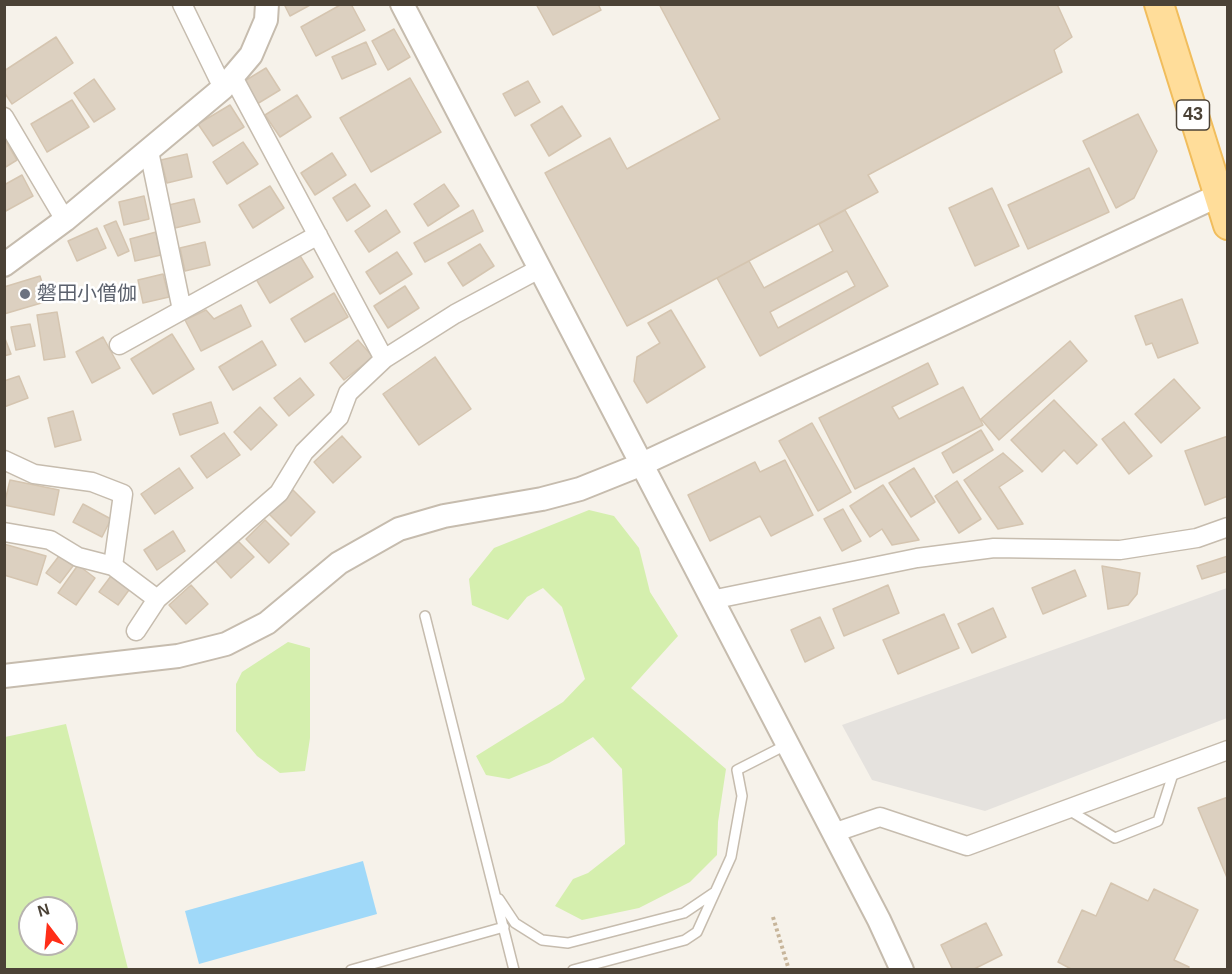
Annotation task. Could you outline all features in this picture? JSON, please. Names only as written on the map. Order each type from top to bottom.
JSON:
[{"type":"main road","name":"43","points":[[1158,4],[1222,193],[1227,225]]},
{"type":"street","points":[[182,4],[318,235],[384,360]]},
{"type":"street","points":[[4,265],[65,220],[228,82],[251,55],[266,20],[267,4]]},
{"type":"street","points":[[402,4],[640,465],[879,920],[902,969]]},
{"type":"street","points":[[4,117],[65,220]]},
{"type":"street","points":[[149,151],[182,310]]},
{"type":"street","points":[[4,676],[178,656],[226,644],[267,623],[339,563],[399,529],[444,516],[561,494],[640,465],[1222,193]]},
{"type":"street","points":[[118,345],[318,235]]},
{"type":"street","points":[[136,631],[157,599],[279,493],[304,452],[339,417],[348,393],[384,360],[455,314],[539,269]]},
{"type":"street","points":[[4,460],[34,474],[92,482],[123,494],[112,566]]},
{"type":"street","points":[[711,600],[917,558],[994,548],[1120,550],[1197,538],[1227,527]]},
{"type":"street","points":[[4,532],[50,540],[78,557],[112,566],[157,599]]},
{"type":"street","points":[[833,833],[880,817],[967,846],[1227,750]]},
{"type":"lane","points":[[425,616],[514,969]]},
{"type":"lane","points":[[573,969],[685,940],[697,932],[731,857],[742,796],[737,770],[786,745]]},
{"type":"lane","points":[[1067,809],[1115,838],[1158,821],[1175,769]]},
{"type":"lane","points":[[495,894],[515,923],[542,940],[568,943],[684,913],[715,892]]},
{"type":"lane","points":[[351,969],[504,927]]},
{"type":"path","points":[[773,917],[789,969]]},
{"type":"green space","points":[[589,510],[614,516],[639,548],[650,592],[678,636],[631,688],[726,769],[718,822],[717,855],[690,882],[639,908],[582,920],[555,906],[573,879],[588,873],[625,844],[622,769],[593,737],[549,763],[509,779],[486,775],[476,756],[563,702],[585,679],[562,607],[543,588],[527,597],[508,620],[472,605],[469,579],[494,548]]},
{"type":"green space","points":[[288,642],[310,648],[310,738],[305,771],[280,773],[257,756],[236,731],[236,684],[242,672]]},
{"type":"green space","points":[[66,724],[128,969],[5,969],[5,737]]},
{"type":"shaded area","points":[[1227,588],[1227,718],[985,811],[872,780],[842,725]]},
{"type":"water","points":[[363,861],[377,914],[199,964],[185,911]]},
{"type":"building","points":[[284,4],[312,4],[290,16]]},
{"type":"building","points":[[342,4],[351,4],[365,30],[316,56],[301,27]]},
{"type":"building","points":[[536,4],[598,4],[601,10],[553,35]]},
{"type":"building","points":[[659,4],[1057,4],[1072,37],[1054,50],[1062,72],[868,175],[878,192],[627,326],[545,173],[610,138],[627,169],[720,119]]},
{"type":"building","points":[[394,29],[410,57],[388,70],[372,41]]},
{"type":"building","points":[[56,37],[73,63],[12,104],[4,92],[4,71]]},
{"type":"building","points":[[366,42],[376,64],[342,79],[332,57]]},
{"type":"building","points":[[266,68],[280,90],[257,104],[243,82]]},
{"type":"building","points":[[410,78],[441,132],[371,172],[340,118]]},
{"type":"building","points":[[94,79],[115,109],[94,122],[74,93]]},
{"type":"building","points":[[528,81],[540,102],[515,116],[503,94]]},
{"type":"building","points":[[297,95],[311,117],[280,137],[265,115]]},
{"type":"building","points":[[72,100],[89,127],[47,152],[31,124]]},
{"type":"building","points":[[230,105],[244,127],[213,146],[198,124]]},
{"type":"building","points":[[562,106],[581,136],[549,156],[531,125]]},
{"type":"building","points":[[1138,114],[1157,151],[1134,198],[1116,208],[1083,141]]},
{"type":"building","points":[[4,138],[17,160],[4,168]]},
{"type":"building","points":[[243,142],[258,164],[227,184],[213,162]]},
{"type":"building","points":[[332,153],[346,175],[315,195],[301,173]]},
{"type":"building","points":[[187,154],[192,177],[167,183],[161,160]]},
{"type":"building","points":[[1089,168],[1109,212],[1028,249],[1008,205]]},
{"type":"building","points":[[22,175],[33,196],[4,212],[4,185]]},
{"type":"building","points":[[355,184],[370,206],[347,221],[333,198]]},
{"type":"building","points":[[444,184],[459,206],[428,226],[414,204]]},
{"type":"building","points":[[270,186],[284,208],[253,228],[239,205]]},
{"type":"building","points":[[992,188],[1019,246],[975,266],[949,208]]},
{"type":"building","points":[[144,196],[149,219],[124,225],[119,202]]},
{"type":"building","points":[[194,199],[200,222],[175,228],[169,205]]},
{"type":"building","points":[[386,210],[400,232],[369,252],[355,231]]},
{"type":"building","points":[[473,210],[483,231],[425,262],[414,243]]},
{"type":"building","points":[[845,210],[888,286],[760,356],[717,278],[749,261],[764,288],[833,251],[819,224]],"holes":[[[847,271],[855,286],[778,328],[770,312]]]},
{"type":"building","points":[[116,221],[129,251],[118,256],[104,226]]},
{"type":"building","points":[[97,228],[106,248],[77,261],[68,241]]},
{"type":"building","points":[[156,232],[161,255],[135,261],[130,239]]},
{"type":"building","points":[[205,242],[210,265],[185,271],[180,248]]},
{"type":"building","points":[[480,244],[494,266],[463,286],[448,263]]},
{"type":"building","points":[[397,252],[412,274],[380,294],[366,272]]},
{"type":"building","points":[[299,254],[313,277],[270,303],[256,279]]},
{"type":"building","points":[[163,274],[169,297],[143,303],[138,280]]},
{"type":"building","name":"磐田小僧伽","points":[[40,276],[48,301],[4,314],[4,287]]},
{"type":"building","points":[[405,286],[419,308],[388,328],[374,306]]},
{"type":"building","points":[[334,293],[348,317],[305,342],[291,319]]},
{"type":"building","points":[[1182,299],[1198,343],[1158,358],[1152,343],[1146,345],[1135,316]]},
{"type":"building","points":[[241,305],[251,326],[201,351],[185,320],[206,310],[214,319]]},
{"type":"building","points":[[671,310],[705,367],[647,403],[634,381],[637,357],[660,343],[648,323]]},
{"type":"building","points":[[57,312],[65,357],[44,360],[37,315]]},
{"type":"building","points":[[30,324],[35,346],[16,350],[11,327]]},
{"type":"building","points":[[172,334],[194,369],[153,394],[131,359]]},
{"type":"building","points":[[4,336],[11,354],[4,356]]},
{"type":"building","points":[[103,337],[120,368],[92,383],[76,352]]},
{"type":"building","points":[[358,340],[373,357],[344,380],[330,363]]},
{"type":"building","points":[[262,341],[276,365],[233,390],[219,367]]},
{"type":"building","points":[[1070,341],[1087,361],[999,440],[981,419]]},
{"type":"building","points":[[435,357],[471,409],[419,445],[383,394]]},
{"type":"building","points":[[928,363],[938,384],[892,407],[899,419],[963,387],[983,425],[855,489],[819,418]]},
{"type":"building","points":[[19,376],[28,398],[4,407],[4,381]]},
{"type":"building","points":[[300,378],[314,395],[289,416],[274,398]]},
{"type":"building","points":[[1174,379],[1200,408],[1161,443],[1135,414]]},
{"type":"building","points":[[1054,400],[1097,445],[1077,464],[1064,450],[1042,472],[1011,440]]},
{"type":"building","points":[[211,402],[218,423],[180,435],[173,414]]},
{"type":"building","points":[[260,407],[277,425],[251,450],[234,432]]},
{"type":"building","points":[[73,411],[81,440],[55,447],[48,418]]},
{"type":"building","points":[[1124,422],[1152,456],[1129,474],[1102,439]]},
{"type":"building","points":[[812,423],[851,492],[818,511],[779,441]]},
{"type":"building","points":[[981,430],[993,450],[953,473],[942,453]]},
{"type":"building","points":[[224,433],[240,455],[207,478],[191,456]]},
{"type":"building","points":[[342,436],[361,457],[333,483],[314,462]]},
{"type":"building","points":[[1228,436],[1228,496],[1205,505],[1185,451]]},
{"type":"building","points":[[1003,453],[1023,471],[999,487],[1023,524],[998,529],[964,480]]},
{"type":"building","points":[[785,460],[813,515],[771,536],[760,516],[710,541],[688,495],[755,462],[760,472]]},
{"type":"building","points":[[179,468],[193,488],[155,514],[141,494]]},
{"type":"building","points":[[914,468],[935,502],[911,517],[889,483]]},
{"type":"building","points":[[10,480],[59,490],[54,515],[4,505]]},
{"type":"building","points":[[957,481],[981,519],[959,533],[935,496]]},
{"type":"building","points":[[883,485],[919,540],[892,545],[882,529],[870,537],[850,506]]},
{"type":"building","points":[[293,490],[315,512],[291,536],[269,514]]},
{"type":"building","points":[[83,504],[111,519],[102,537],[73,522]]},
{"type":"building","points":[[843,509],[861,541],[842,551],[824,519]]},
{"type":"building","points":[[265,520],[289,544],[269,563],[246,539]]},
{"type":"building","points":[[173,531],[185,551],[157,570],[144,550]]},
{"type":"building","points":[[236,539],[254,557],[231,578],[214,559]]},
{"type":"building","points":[[4,544],[46,556],[37,585],[4,575]]},
{"type":"building","points":[[59,556],[73,566],[60,583],[46,573]]},
{"type":"building","points":[[1228,556],[1228,571],[1202,579],[1197,566]]},
{"type":"building","points":[[78,565],[95,578],[76,605],[58,593]]},
{"type":"building","points":[[1102,566],[1140,573],[1137,594],[1128,605],[1108,609]]},
{"type":"building","points":[[1075,570],[1086,596],[1043,614],[1032,588]]},
{"type":"building","points":[[111,576],[129,590],[118,605],[99,592]]},
{"type":"building","points":[[191,585],[208,604],[186,624],[169,605]]},
{"type":"building","points":[[888,585],[899,613],[844,636],[833,609]]},
{"type":"building","points":[[993,608],[1006,637],[972,653],[958,624]]},
{"type":"building","points":[[944,614],[959,648],[898,674],[883,640]]},
{"type":"building","points":[[820,617],[834,648],[805,662],[791,630]]},
{"type":"building","points":[[1228,797],[1228,880],[1198,808]]},
{"type":"building","points":[[1111,883],[1148,901],[1154,889],[1198,910],[1174,960],[1189,967],[1188,970],[1073,970],[1058,962],[1082,910],[1096,916]]},
{"type":"building","points":[[986,923],[1002,955],[972,970],[953,970],[941,945]]},
{"type":"place","name":"磐田小僧伽","points":[[25,294]]}]
